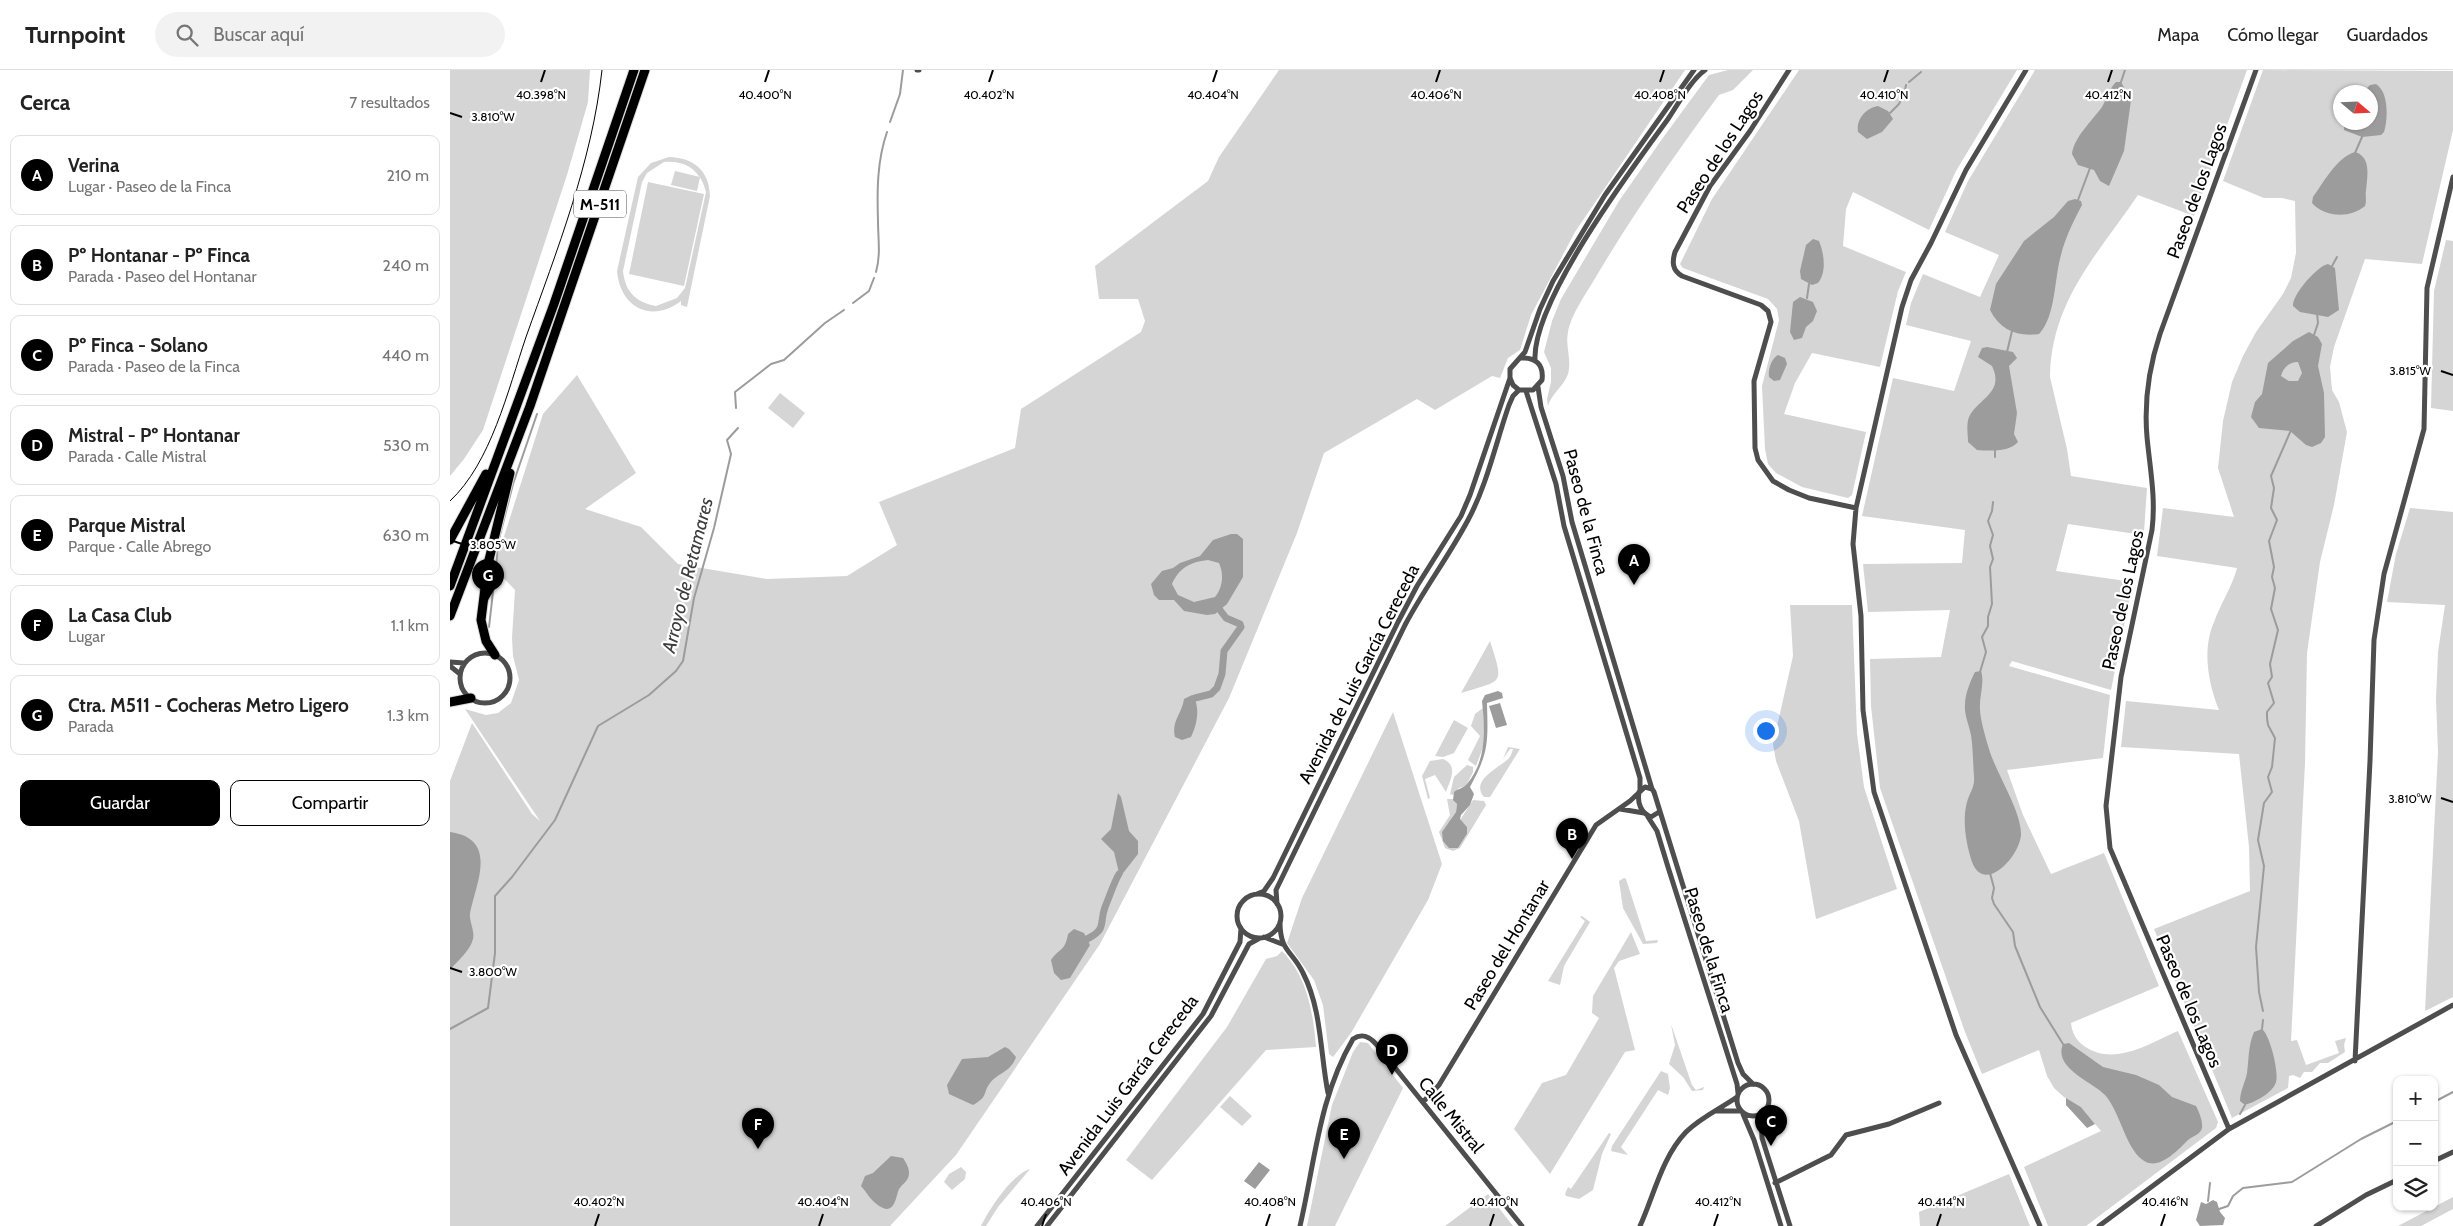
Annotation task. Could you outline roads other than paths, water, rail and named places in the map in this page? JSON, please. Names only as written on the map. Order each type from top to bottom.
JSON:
[{"type":"highway","name":"M-511","points":[[450,586],[554,304],[634,70]]},
{"type":"highway","name":"M-511","points":[[450,616],[530,406],[645,70]]},
{"type":"highway","points":[[495,655],[486,641],[481,625],[485,579],[501,505],[530,406]]},
{"type":"highway","points":[[450,540],[456,524],[482,483],[500,447]]},
{"type":"highway","points":[[450,702],[471,698]]},
{"type":"street","points":[[1694,70],[1629,159],[1579,237],[1540,308],[1527,348],[1510,370],[1510,378],[1513,385],[1519,390],[1526,391],[1538,387],[1542,380],[1543,373],[1535,360],[1535,348],[1547,311],[1585,241],[1636,164],[1705,70]]},
{"type":"street","name":"Paseo de los Lagos","points":[[1789,70],[1750,131],[1710,186],[1675,252],[1672,264],[1682,276],[1762,305],[1768,311],[1771,322],[1757,369],[1754,395],[1756,448],[1762,469],[1773,481],[1799,494],[1856,508]]},
{"type":"street","points":[[2026,70],[1966,170],[1932,244],[1911,280],[1902,307],[1856,508],[1853,544],[1860,603],[1863,710],[1874,792],[1949,1016],[2040,1226]]},
{"type":"street","name":"Paseo de los Lagos","points":[[2229,1129],[2110,848],[2106,806],[2120,677],[2152,530],[2154,482],[2146,417],[2151,370],[2160,334],[2256,70]]},
{"type":"street","points":[[2355,1061],[2374,640],[2384,574],[2424,429],[2428,288],[2453,177]]},
{"type":"street","points":[[1521,358],[1535,360]]},
{"type":"street","name":"Avenida de Luis García Cereceda","points":[[1257,894],[1264,891],[1273,878],[1398,622],[1417,586],[1461,516],[1510,378]]},
{"type":"street","name":"Paseo de la Finca","points":[[1538,387],[1540,400],[1565,485],[1572,522],[1659,812],[1738,1064],[1743,1074],[1753,1084]]},
{"type":"street","name":"Avenida de Luis García Cereceda","points":[[1277,904],[1276,890],[1405,625],[1424,590],[1468,520],[1478,498],[1508,405],[1519,390]]},
{"type":"street","name":"Paseo de la Finca","points":[[1526,391],[1556,484],[1567,534],[1638,770],[1641,784],[1639,802],[1657,831],[1738,1084],[1738,1095]]},
{"type":"street","points":[[450,662],[464,663],[478,654],[495,655],[508,668],[510,680],[506,691],[493,701],[483,702],[471,698],[462,688],[460,674],[464,663]]},
{"type":"street","points":[[450,666],[460,674]]},
{"type":"street","points":[[1639,791],[1645,787],[1652,789]]},
{"type":"street","name":"Paseo del Hontanar","points":[[1423,1102],[1437,1088],[1596,825],[1620,809],[1639,791]]},
{"type":"street","points":[[1620,809],[1655,817],[1659,812]]},
{"type":"street","points":[[1282,944],[1251,936],[1241,928],[1237,915],[1239,907],[1248,897],[1257,894],[1271,897],[1277,904],[1281,912],[1282,944],[1302,970],[1314,998],[1328,1094],[1312,1156],[1300,1226]]},
{"type":"street","points":[[1262,938],[1276,930],[1280,922]]},
{"type":"street","name":"Avenida Luis García Cereceda","points":[[1038,1226],[1203,1014],[1240,942],[1241,928]]},
{"type":"street","name":"Avenida Luis García Cereceda","points":[[1047,1226],[1211,1016],[1249,944],[1262,938]]},
{"type":"street","points":[[2099,1226],[2229,1129],[2453,1006]]},
{"type":"street","name":"Calle Mistral","points":[[1328,1094],[1351,1042],[1362,1035],[1368,1036],[1522,1226]]},
{"type":"street","points":[[1640,1226],[1675,1147],[1697,1122],[1738,1095],[1747,1085],[1761,1086],[1767,1092],[1769,1100],[1767,1108],[1761,1114],[1749,1116],[1742,1112],[1714,1112]]},
{"type":"street","points":[[1738,1095],[1737,1104],[1754,1140],[1781,1226]]},
{"type":"street","points":[[1775,1183],[1832,1155],[1846,1135],[1889,1124],[1938,1103]]},
{"type":"street","points":[[1761,1114],[1762,1138],[1790,1226]]},
{"type":"street","points":[[2438,1159],[2453,1152]]},
{"type":"street","points":[[2316,1226],[2366,1195],[2393,1182]]},
{"type":"waterway","name":"Arroyo de Retamares","points":[[890,122],[900,94],[903,70]]},
{"type":"waterway","points":[[2121,82],[2125,70]]},
{"type":"waterway","points":[[1909,82],[1921,72]]},
{"type":"waterway","points":[[1905,90],[1906,85]]},
{"type":"waterway","points":[[1890,113],[1899,104],[1903,95]]},
{"type":"waterway","name":"Arroyo de Retamares","points":[[876,272],[879,253],[878,176],[887,132]]},
{"type":"waterway","points":[[2355,153],[2362,137]]},
{"type":"waterway","points":[[2078,200],[2090,168]]},
{"type":"waterway","points":[[2332,266],[2337,257]]},
{"type":"waterway","name":"Arroyo de Retamares","points":[[853,303],[869,291],[874,278]]},
{"type":"waterway","points":[[1807,298],[1809,284]]},
{"type":"waterway","name":"Arroyo de Retamares","points":[[736,408],[735,392],[771,364],[784,360],[825,323],[844,310]]},
{"type":"waterway","points":[[2314,335],[2318,323],[2317,313]]},
{"type":"waterway","points":[[2007,352],[2012,331]]},
{"type":"waterway","points":[[489,627],[499,539],[513,484],[537,414]]},
{"type":"waterway","name":"Arroyo de Retamares","points":[[450,1029],[488,1008],[495,953],[495,896],[512,877],[555,820],[598,726],[649,695],[676,671],[683,661],[694,598],[714,528],[731,454],[727,440],[738,428]]},
{"type":"waterway","points":[[2263,1011],[2259,992],[2256,947],[2264,866],[2258,840],[2264,803],[2272,792],[2268,777],[2272,767],[2275,738],[2268,725],[2267,712],[2274,703],[2268,683],[2272,677],[2270,664],[2278,630],[2271,609],[2275,588],[2272,577],[2274,567],[2269,541],[2277,520],[2271,508],[2274,488],[2271,476],[2291,430]]},
{"type":"waterway","points":[[1995,449],[1995,457]]},
{"type":"waterway","points":[[1980,672],[1986,652],[1982,637],[1988,626],[1988,617],[1992,604],[1990,567],[1993,559],[1990,546],[1993,535],[1988,521],[1993,502]]},
{"type":"waterway","points":[[1195,698],[1211,694],[1217,688],[1222,674],[1224,651],[1241,627],[1240,624],[1226,618],[1220,610]]},
{"type":"waterway","points":[[1990,873],[1994,888],[1992,898],[1994,904],[2013,932],[2015,946],[2040,1007],[2063,1044]]},
{"type":"waterway","points":[[1087,939],[1100,929],[1105,907],[1119,874]]},
{"type":"waterway","points":[[2262,1029],[2263,1020]]},
{"type":"waterway","points":[[2438,1100],[2453,1092]]},
{"type":"waterway","points":[[2240,1114],[2245,1105]]},
{"type":"waterway","points":[[2219,1209],[2228,1206],[2233,1196],[2243,1188],[2292,1182],[2361,1139],[2393,1123]]},
{"type":"waterway","points":[[2208,1201],[2210,1183]]},
{"type":"tram line","points":[[450,501],[477,467],[497,425],[582,172],[597,104],[602,70]]},
{"type":"place","name":"Verina","points":[[1634,585]]},
{"type":"place","name":"Ctra. M511 - Cocheras Metro Ligero","points":[[488,600]]},
{"type":"place","name":"Pº Hontanar - Pº Finca","points":[[1572,859]]},
{"type":"place","name":"Mistral - Pº Hontanar","points":[[1392,1075]]},
{"type":"place","name":"Pº Finca - Solano","points":[[1771,1146]]},
{"type":"place","name":"La Casa Club","points":[[758,1149]]},
{"type":"place","name":"Parque Mistral","points":[[1344,1159]]}]
